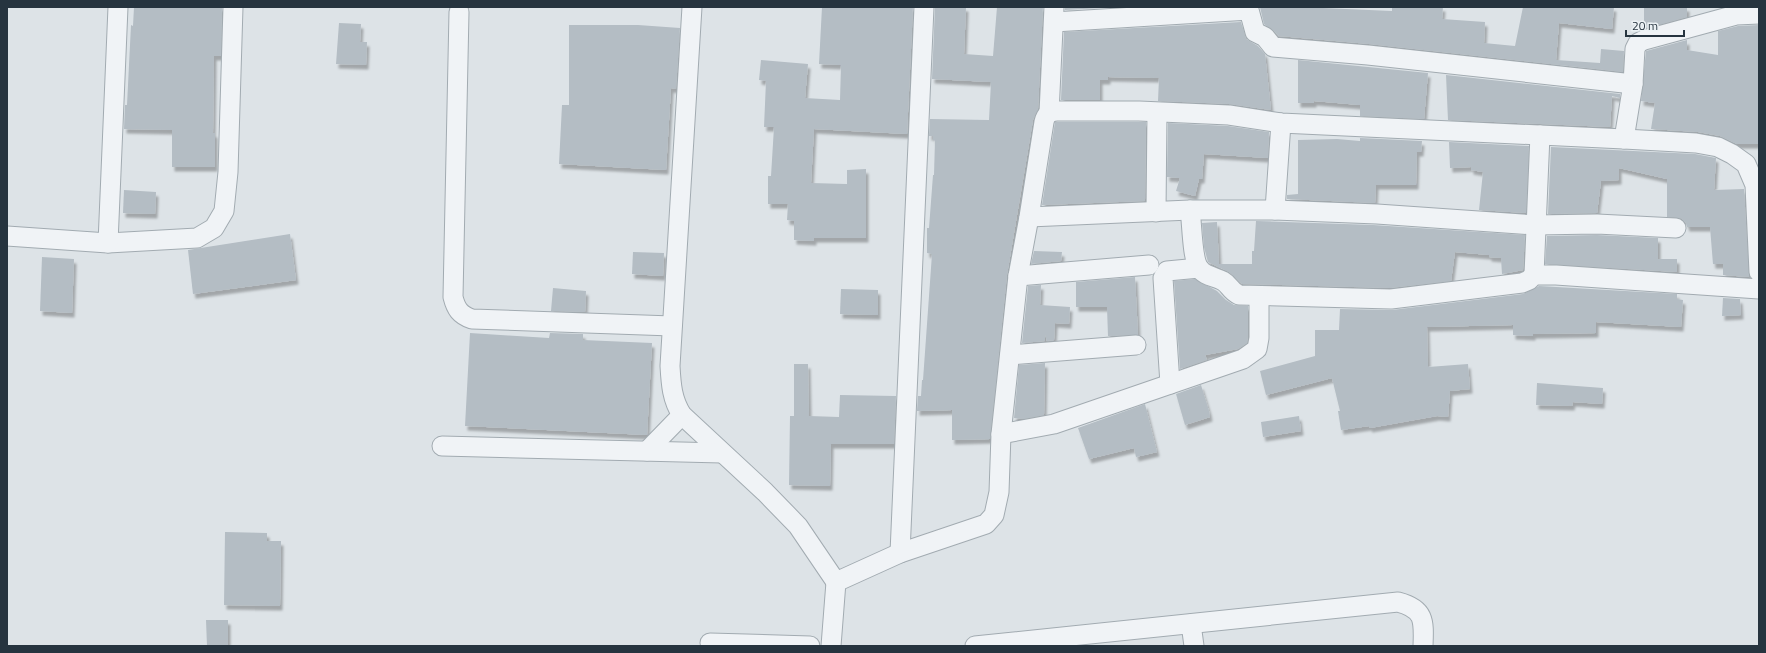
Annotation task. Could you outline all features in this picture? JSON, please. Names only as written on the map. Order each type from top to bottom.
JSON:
[{"type":"street","points":[[108,243],[118,7]]},
{"type":"street","points":[[7,236],[108,243],[197,238],[214,228],[224,211],[228,172],[233,7]]},
{"type":"street","points":[[692,7],[672,326],[670,366],[671,388],[675,405],[682,415],[765,492],[798,526],[836,582],[831,646]]},
{"type":"street","points":[[900,553],[924,7]]},
{"type":"street","points":[[836,582],[900,553],[986,524],[994,515],[997,504],[1000,475],[1001,434],[1018,276],[1030,217],[1044,122],[1049,113],[1054,14],[1249,10],[1255,32],[1265,37],[1274,46],[1632,84]]},
{"type":"street","points":[[459,12],[453,297],[456,309],[463,316],[472,320],[672,326]]},
{"type":"street","points":[[1624,139],[1632,84],[1635,49],[1641,41],[1736,15],[1759,14]]},
{"type":"street","points":[[1049,113],[1064,111],[1229,115],[1280,123],[1624,139],[1696,143],[1718,147],[1732,154],[1746,164],[1755,185],[1759,272]]},
{"type":"street","points":[[1156,212],[1157,113]]},
{"type":"street","points":[[1275,210],[1280,123]]},
{"type":"street","points":[[1190,210],[1195,257],[1199,268],[1206,274],[1225,282],[1232,292],[1239,295],[1391,299],[1522,283],[1529,280],[1534,275],[1535,224],[1540,136]]},
{"type":"street","points":[[1030,217],[1190,210],[1275,210],[1377,214],[1535,224],[1597,224],[1676,228]]},
{"type":"street","points":[[1018,276],[1149,265]]},
{"type":"street","points":[[1170,384],[1163,278],[1167,271],[1199,268]]},
{"type":"street","points":[[1534,275],[1556,275],[1759,289]]},
{"type":"street","points":[[1001,434],[1054,424],[1243,359],[1257,349],[1259,338],[1259,296]]},
{"type":"street","points":[[1010,355],[1136,345]]},
{"type":"street","points":[[647,451],[682,415]]},
{"type":"street","points":[[442,446],[722,453]]},
{"type":"street","points":[[975,646],[1398,602],[1412,606],[1419,614],[1424,628],[1423,646]]},
{"type":"street","points":[[1191,624],[1194,646]]},
{"type":"street","points":[[710,643],[810,646]]},
{"type":"building","points":[[134,7],[222,7],[221,56],[214,56],[213,133],[215,133],[215,167],[172,167],[172,130],[124,129],[125,105],[127,105],[131,25],[133,26]]},
{"type":"building","points":[[822,7],[913,7],[907,134],[814,129],[811,183],[847,184],[847,170],[866,169],[866,238],[814,238],[814,241],[794,240],[794,221],[787,220],[788,204],[768,204],[768,176],[771,176],[774,127],[764,127],[766,81],[759,80],[761,60],[808,64],[805,98],[840,100],[841,65],[819,64]]},
{"type":"building","points":[[935,7],[966,7],[964,54],[993,56],[997,7],[1043,7],[1038,109],[1033,120],[1007,275],[990,439],[952,440],[952,410],[917,411],[918,396],[921,396],[923,380],[932,254],[927,253],[927,228],[929,228],[934,175],[935,140],[933,140],[933,136],[929,136],[930,119],[989,120],[991,82],[932,79]]},
{"type":"building","points":[[1065,7],[1119,7],[1065,10]]},
{"type":"building","points":[[1260,7],[1323,7],[1392,11],[1392,7],[1443,7],[1442,19],[1485,22],[1484,43],[1515,46],[1523,7],[1614,7],[1612,29],[1559,23],[1556,60],[1600,63],[1601,49],[1624,51],[1623,72],[1369,44],[1279,36],[1264,24]]},
{"type":"building","points":[[1644,7],[1687,7],[1687,17],[1644,29]]},
{"type":"building","points":[[1241,22],[1246,39],[1258,46],[1265,54],[1271,110],[1229,104],[1158,101],[1159,78],[1108,77],[1108,80],[1100,80],[1100,100],[1061,100],[1064,32]]},
{"type":"building","points":[[339,23],[361,24],[360,42],[367,42],[366,65],[336,64]]},
{"type":"building","points":[[569,25],[638,25],[680,28],[676,89],[671,88],[666,170],[559,164],[562,105],[569,105]]},
{"type":"building","points":[[1759,25],[1759,144],[1737,144],[1720,136],[1698,132],[1651,129],[1655,103],[1641,101],[1646,51],[1687,40],[1687,50],[1718,55],[1718,31],[1738,26]]},
{"type":"building","points":[[1298,60],[1428,73],[1424,119],[1360,116],[1360,105],[1314,101],[1314,103],[1298,103]]},
{"type":"building","points":[[1446,75],[1620,94],[1620,98],[1612,96],[1610,127],[1448,120]]},
{"type":"building","points":[[1055,122],[1146,122],[1145,201],[1042,205]]},
{"type":"building","points":[[1168,123],[1228,126],[1269,132],[1268,158],[1204,154],[1202,179],[1199,179],[1195,196],[1176,191],[1180,178],[1167,177]]},
{"type":"building","points":[[1360,138],[1422,141],[1421,152],[1417,152],[1416,185],[1376,185],[1375,203],[1287,199],[1287,195],[1298,194],[1298,140],[1337,139],[1360,141]]},
{"type":"building","points":[[1449,142],[1529,146],[1526,213],[1479,210],[1483,172],[1471,170],[1471,167],[1450,168]]},
{"type":"building","points":[[1551,147],[1695,154],[1716,158],[1714,190],[1744,189],[1749,277],[1723,275],[1723,264],[1713,264],[1710,227],[1687,227],[1686,223],[1682,219],[1667,217],[1667,179],[1619,168],[1619,180],[1601,181],[1597,213],[1548,214]]},
{"type":"building","points":[[124,190],[156,192],[155,214],[123,213]]},
{"type":"building","points":[[1256,221],[1373,225],[1525,235],[1523,270],[1502,274],[1501,258],[1489,257],[1489,255],[1455,252],[1451,281],[1390,288],[1242,284],[1229,272],[1208,262],[1204,247],[1202,223],[1217,222],[1219,264],[1252,264],[1252,251],[1254,251]]},
{"type":"building","points":[[290,234],[296,280],[193,294],[188,250]]},
{"type":"building","points":[[1597,235],[1658,238],[1658,259],[1677,259],[1677,272],[1545,264],[1547,236]]},
{"type":"building","points":[[1034,251],[1062,252],[1061,261],[1031,264]]},
{"type":"building","points":[[633,252],[664,253],[663,276],[632,274]]},
{"type":"building","points":[[42,257],[74,259],[72,313],[40,311]]},
{"type":"building","points":[[1135,277],[1138,335],[1108,336],[1107,307],[1076,307],[1076,282]]},
{"type":"building","points":[[1195,279],[1217,291],[1226,300],[1234,305],[1248,306],[1247,343],[1238,349],[1205,355],[1207,360],[1180,369],[1174,281]]},
{"type":"building","points":[[1041,285],[1040,305],[1070,307],[1069,324],[1055,323],[1054,340],[1047,341],[1045,334],[1045,341],[1022,343],[1028,286]]},
{"type":"building","points":[[1539,286],[1677,294],[1677,299],[1683,300],[1681,327],[1596,322],[1596,333],[1533,334],[1533,336],[1513,335],[1513,325],[1427,327],[1428,367],[1468,364],[1470,389],[1450,391],[1448,417],[1437,416],[1370,428],[1369,426],[1341,430],[1338,411],[1340,411],[1332,378],[1266,395],[1260,371],[1315,356],[1315,330],[1339,330],[1340,309],[1392,310],[1523,294]]},
{"type":"building","points":[[553,288],[586,291],[585,312],[551,311]]},
{"type":"building","points":[[841,289],[878,290],[878,315],[840,314]]},
{"type":"building","points":[[1723,298],[1740,299],[1741,315],[1722,316]]},
{"type":"building","points":[[470,333],[549,338],[550,333],[583,334],[583,340],[652,343],[647,435],[465,426]]},
{"type":"building","points":[[1045,363],[1044,415],[1024,419],[1014,418],[1019,365]]},
{"type":"building","points":[[794,364],[808,364],[809,416],[839,417],[840,395],[896,396],[894,444],[831,444],[830,486],[789,485],[790,416],[794,416]]},
{"type":"building","points":[[1537,383],[1603,388],[1602,404],[1573,402],[1572,406],[1536,405]]},
{"type":"building","points":[[1201,385],[1210,417],[1185,425],[1176,394]]},
{"type":"building","points":[[1145,404],[1157,452],[1136,457],[1134,448],[1089,459],[1078,428]]},
{"type":"building","points":[[1299,416],[1301,431],[1263,437],[1261,422]]},
{"type":"building","points":[[225,532],[267,533],[267,541],[281,541],[280,606],[224,605]]},
{"type":"building","points":[[206,620],[228,620],[228,646],[207,646]]}]
